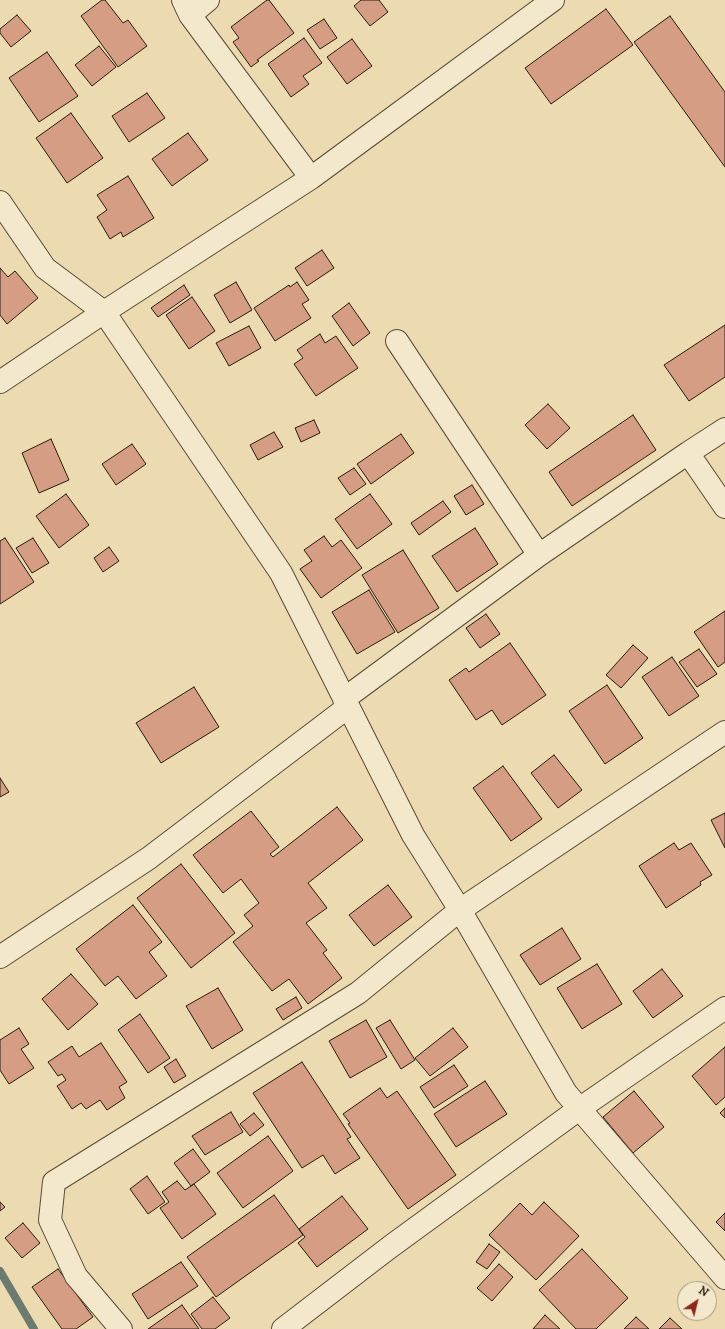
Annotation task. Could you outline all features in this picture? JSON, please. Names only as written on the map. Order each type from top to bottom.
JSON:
[{"type":"street","points":[[208,0],[187,8],[311,178]]},
{"type":"street","points":[[0,382],[104,312],[311,178],[553,0]]},
{"type":"street","points":[[0,202],[45,268],[104,312],[281,573],[413,835],[460,910],[566,1093],[725,1278]]},
{"type":"street","points":[[397,341],[539,555]]},
{"type":"street","points":[[0,957],[149,858],[346,703],[539,555],[688,452],[725,429]]},
{"type":"street","points":[[688,452],[725,507]]},
{"type":"street","points":[[121,1329],[76,1276],[50,1220],[54,1182],[358,993],[460,910],[725,732]]},
{"type":"street","points":[[283,1329],[396,1242],[579,1109],[725,1008]]},
{"type":"building","points":[[102,0],[105,0],[123,23],[128,20],[147,46],[118,67],[81,16]]},
{"type":"building","points":[[269,0],[294,33],[257,60],[259,61],[251,67],[233,42],[239,38],[231,27]]},
{"type":"building","points":[[361,0],[379,0],[388,12],[370,26],[354,6]]},
{"type":"building","points":[[606,9],[633,45],[551,104],[525,68]]},
{"type":"building","points":[[17,15],[31,31],[11,47],[0,33],[0,29]]},
{"type":"building","points":[[670,16],[725,92],[725,167],[634,42]]},
{"type":"building","points":[[324,19],[337,38],[320,49],[307,30]]},
{"type":"building","points":[[304,38],[322,63],[303,76],[309,84],[291,97],[268,64]]},
{"type":"building","points":[[352,39],[372,66],[347,84],[327,57]]},
{"type":"building","points":[[99,46],[116,67],[92,86],[75,65]]},
{"type":"building","points":[[47,52],[78,96],[39,122],[9,78]]},
{"type":"building","points":[[147,93],[165,118],[129,142],[112,116]]},
{"type":"building","points":[[71,113],[103,158],[67,183],[36,138]]},
{"type":"building","points":[[188,133],[208,160],[172,186],[152,159]]},
{"type":"building","points":[[128,176],[154,218],[123,237],[121,232],[110,239],[97,217],[107,210],[97,195]]},
{"type":"building","points":[[322,250],[334,268],[307,286],[295,268]]},
{"type":"building","points":[[0,268],[8,277],[15,271],[38,298],[7,324],[0,315]]},
{"type":"building","points":[[236,282],[252,310],[230,323],[214,295]]},
{"type":"building","points":[[297,282],[309,300],[302,304],[311,318],[275,341],[254,308],[289,285],[290,287]]},
{"type":"building","points":[[184,285],[190,295],[158,317],[151,308]]},
{"type":"building","points":[[192,297],[215,331],[189,349],[166,315]]},
{"type":"building","points":[[349,303],[370,333],[353,346],[332,316]]},
{"type":"building","points":[[725,325],[725,377],[689,401],[664,365]]},
{"type":"building","points":[[249,326],[261,348],[229,366],[216,343]]},
{"type":"building","points":[[320,334],[325,343],[336,336],[358,368],[316,396],[294,364],[303,358],[297,350]]},
{"type":"building","points":[[548,404],[570,428],[547,449],[525,425]]},
{"type":"building","points":[[633,415],[656,450],[572,506],[549,472]]},
{"type":"building","points":[[314,420],[320,433],[301,442],[295,428]]},
{"type":"building","points":[[274,432],[283,447],[258,460],[250,445]]},
{"type":"building","points":[[401,434],[414,453],[371,484],[357,464]]},
{"type":"building","points":[[51,439],[69,480],[39,493],[22,453]]},
{"type":"building","points":[[132,444],[146,464],[116,485],[102,464]]},
{"type":"building","points":[[354,468],[366,484],[350,495],[338,478]]},
{"type":"building","points":[[472,485],[484,504],[466,515],[454,496]]},
{"type":"building","points":[[66,494],[89,525],[59,548],[36,516]]},
{"type":"building","points":[[370,494],[392,524],[357,549],[335,519]]},
{"type":"building","points":[[443,501],[451,512],[419,535],[411,523]]},
{"type":"building","points":[[475,528],[498,564],[457,592],[432,556]]},
{"type":"building","points":[[324,536],[332,547],[341,540],[362,568],[321,598],[300,569],[312,561],[304,550]]},
{"type":"building","points":[[5,538],[34,582],[0,604],[0,541]]},
{"type":"building","points":[[33,538],[49,563],[32,573],[16,548]]},
{"type":"building","points":[[109,547],[119,561],[103,572],[94,558]]},
{"type":"building","points":[[403,550],[439,608],[398,633],[362,575]]},
{"type":"building","points":[[369,590],[395,632],[357,654],[332,612]]},
{"type":"building","points":[[725,611],[725,662],[718,667],[694,632]]},
{"type":"building","points":[[486,614],[500,634],[480,648],[466,628]]},
{"type":"building","points":[[510,643],[546,695],[502,725],[492,710],[476,720],[449,680],[466,668],[469,672]]},
{"type":"building","points":[[633,645],[648,658],[621,688],[606,675]]},
{"type":"building","points":[[699,649],[717,674],[697,687],[679,662]]},
{"type":"building","points":[[672,657],[699,696],[669,716],[642,677]]},
{"type":"building","points":[[607,685],[643,738],[605,764],[569,711]]},
{"type":"building","points":[[194,687],[219,727],[161,763],[136,723]]},
{"type":"building","points":[[554,755],[582,790],[558,808],[531,773]]},
{"type":"building","points":[[503,766],[542,819],[511,841],[473,788]]},
{"type":"building","points":[[0,778],[9,792],[0,797]]},
{"type":"building","points":[[337,807],[363,840],[308,883],[327,908],[306,923],[327,950],[323,953],[342,978],[308,1004],[289,979],[272,991],[233,942],[253,926],[244,915],[259,903],[241,879],[223,893],[193,855],[251,811],[279,847],[270,854],[273,857]]},
{"type":"building","points":[[725,813],[725,848],[711,820]]},
{"type":"building","points":[[674,843],[679,850],[691,843],[712,875],[700,882],[701,885],[666,908],[639,866]]},
{"type":"building","points":[[181,864],[235,933],[191,968],[137,898]]},
{"type":"building","points":[[388,885],[412,917],[374,946],[349,915]]},
{"type":"building","points":[[133,905],[162,942],[149,952],[167,976],[136,999],[118,976],[105,986],[76,949]]},
{"type":"building","points":[[562,928],[581,959],[540,985],[520,955]]},
{"type":"building","points":[[597,964],[622,1004],[582,1029],[557,988]]},
{"type":"building","points":[[662,969],[683,996],[653,1018],[633,991]]},
{"type":"building","points":[[71,974],[98,1004],[68,1030],[42,999]]},
{"type":"building","points":[[218,988],[243,1030],[212,1049],[186,1006]]},
{"type":"building","points":[[296,997],[302,1008],[283,1020],[276,1009]]},
{"type":"building","points":[[140,1014],[170,1058],[148,1073],[118,1030]]},
{"type":"building","points":[[366,1020],[387,1057],[350,1078],[329,1041]]},
{"type":"building","points":[[390,1020],[415,1060],[401,1069],[376,1028]]},
{"type":"building","points":[[19,1028],[29,1044],[21,1049],[34,1068],[9,1084],[0,1070],[0,1040]]},
{"type":"building","points":[[453,1028],[468,1047],[430,1076],[415,1058]]},
{"type":"building","points":[[101,1043],[127,1082],[119,1087],[125,1098],[107,1110],[100,1100],[86,1109],[81,1103],[72,1109],[57,1086],[66,1080],[62,1074],[58,1076],[48,1062],[72,1046],[79,1057]]},
{"type":"building","points":[[725,1047],[725,1097],[716,1105],[692,1076]]},
{"type":"building","points":[[176,1059],[186,1076],[174,1083],[164,1067]]},
{"type":"building","points":[[302,1062],[351,1137],[347,1139],[360,1158],[335,1174],[323,1155],[302,1168],[253,1093]]},
{"type":"building","points":[[454,1065],[468,1086],[434,1108],[420,1087]]},
{"type":"building","points":[[485,1081],[507,1114],[456,1147],[434,1114]]},
{"type":"building","points":[[380,1088],[387,1098],[397,1091],[456,1175],[408,1209],[348,1124],[350,1123],[343,1114]]},
{"type":"building","points":[[634,1091],[664,1127],[633,1153],[603,1117]]},
{"type":"building","points":[[725,1108],[725,1118],[720,1113]]},
{"type":"building","points":[[231,1112],[243,1132],[205,1155],[192,1136]]},
{"type":"building","points":[[254,1113],[264,1125],[250,1136],[240,1124]]},
{"type":"building","points":[[268,1136],[293,1171],[243,1208],[217,1173]]},
{"type":"building","points":[[193,1149],[210,1172],[191,1186],[174,1163]]},
{"type":"building","points":[[147,1176],[165,1202],[148,1214],[130,1189]]},
{"type":"building","points":[[177,1181],[185,1190],[194,1184],[216,1214],[182,1239],[160,1208],[169,1202],[162,1192]]},
{"type":"building","points":[[274,1195],[303,1235],[216,1297],[187,1257]]},
{"type":"building","points":[[342,1196],[368,1229],[317,1267],[298,1243],[305,1237],[299,1229]]},
{"type":"building","points":[[0,1202],[5,1207],[0,1211]]},
{"type":"building","points":[[544,1202],[579,1236],[536,1280],[489,1235],[520,1203],[532,1215]]},
{"type":"building","points":[[725,1213],[725,1231],[716,1222]]},
{"type":"building","points":[[23,1223],[40,1243],[22,1258],[5,1238]]},
{"type":"building","points":[[489,1244],[500,1252],[487,1269],[476,1262]]},
{"type":"building","points":[[582,1249],[628,1298],[596,1329],[576,1329],[539,1290]]},
{"type":"building","points":[[181,1262],[198,1286],[148,1319],[132,1294]]},
{"type":"building","points":[[499,1264],[513,1277],[492,1301],[477,1288]]},
{"type":"building","points":[[58,1269],[93,1317],[76,1329],[62,1329],[32,1287]]},
{"type":"building","points":[[213,1297],[230,1318],[215,1329],[202,1329],[191,1314]]},
{"type":"building","points":[[182,1305],[199,1329],[148,1329]]},
{"type":"building","points":[[545,1315],[560,1329],[533,1329]]},
{"type":"building","points":[[636,1317],[649,1329],[624,1329]]},
{"type":"building","points":[[670,1318],[682,1329],[659,1329]]},
{"type":"waterway","points":[[0,1271],[34,1329]]}]
